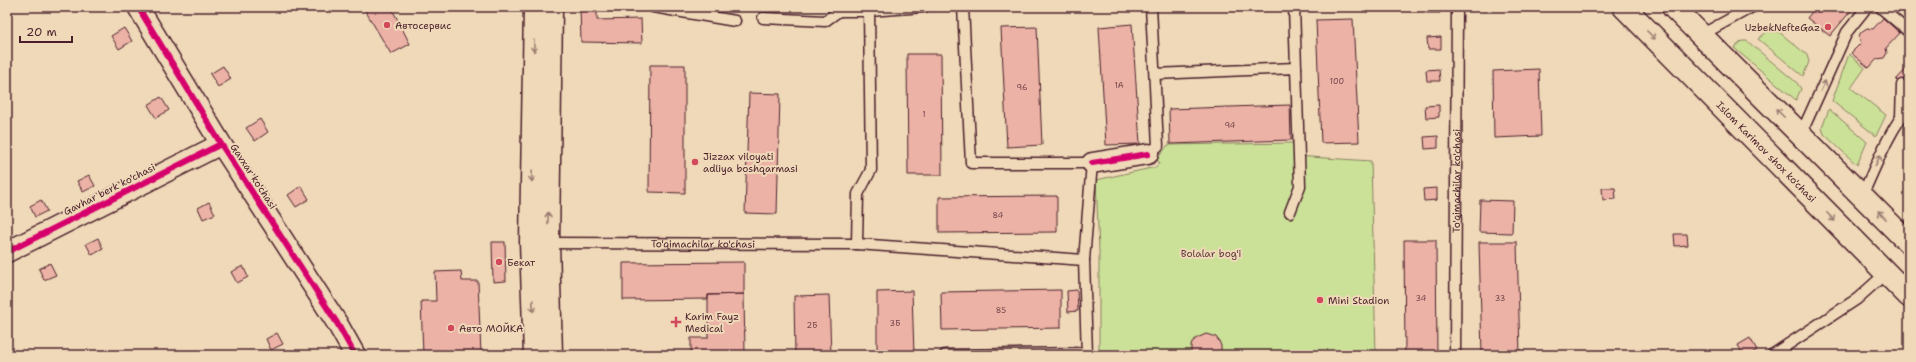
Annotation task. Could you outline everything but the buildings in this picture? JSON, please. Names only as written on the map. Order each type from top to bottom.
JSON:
[{"type":"main road","points":[[535,7],[539,243],[551,355]]},
{"type":"main road","points":[[535,355],[551,7]]},
{"type":"main road","name":"Islom Karimov shox ko'chasi","points":[[1624,7],[1909,296]]},
{"type":"main road","points":[[1674,7],[1909,243]]},
{"type":"street","name":"Gavxar ko'chasi","points":[[138,7],[221,144],[333,316],[356,355]]},
{"type":"street","name":"Gavhar berk ko'chasi","points":[[7,252],[221,144]]},
{"type":"street","points":[[1092,163],[1148,154]]},
{"type":"lane","points":[[653,7],[734,21]]},
{"type":"lane","points":[[763,18],[825,21],[839,9],[869,11],[924,7]]},
{"type":"lane","points":[[946,354],[1087,354],[1084,260],[1092,163],[971,163],[963,7]]},
{"type":"lane","points":[[1148,154],[1158,146],[1151,7]]},
{"type":"lane","points":[[1290,212],[1300,186],[1294,7]]},
{"type":"lane","name":"To'qimachilar ko'chasi","points":[[1455,355],[1456,7]]},
{"type":"lane","points":[[1701,35],[1752,7]]},
{"type":"lane","points":[[1880,7],[1909,32]]},
{"type":"lane","points":[[1801,134],[1847,32],[1865,8]]},
{"type":"lane","points":[[857,244],[858,194],[871,170],[869,11]]},
{"type":"lane","points":[[1155,74],[1296,68]]},
{"type":"lane","points":[[1901,117],[1902,85]]},
{"type":"lane","points":[[1862,196],[1901,117],[1909,107]]},
{"type":"lane","name":"To'qimachilar ko'chasi","points":[[539,243],[857,244],[1084,260]]},
{"type":"lane","points":[[1772,355],[1857,299],[1886,273]]},
{"type":"green space","points":[[1768,31],[1779,32],[1807,55],[1809,62],[1803,76],[1758,39]]},
{"type":"green space","points":[[1742,41],[1747,41],[1797,83],[1801,89],[1796,100],[1734,48]]},
{"type":"green space","points":[[1849,54],[1865,68],[1851,88],[1886,115],[1876,136],[1832,101]]},
{"type":"green space","points":[[1829,109],[1867,142],[1857,165],[1824,134],[1822,128]]},
{"type":"green space","name":"Bolalar bog'i","points":[[1294,143],[1295,156],[1371,161],[1376,355],[1099,355],[1099,251],[1096,180],[1156,167],[1159,163],[1157,159],[1168,145]]},
{"type":"cycle path","points":[[138,7],[221,144],[337,323],[355,355]]},
{"type":"cycle path","points":[[7,252],[221,144]]},
{"type":"cycle path","points":[[1092,163],[1148,154]]},
{"type":"place","name":"Автосервис","points":[[387,25]]},
{"type":"place","name":"UzbekNefteGaz","points":[[1828,27]]},
{"type":"place","name":"Jizzax viloyati adliya boshqarmasi","points":[[695,162]]},
{"type":"place","name":"Бекат","points":[[499,262]]},
{"type":"place","name":"Mini Stadion","points":[[1320,300]]},
{"type":"place","name":"Karim Fayz Medical","points":[[676,322]]},
{"type":"place","name":"Авто МОЙКА","points":[[451,328]]}]
